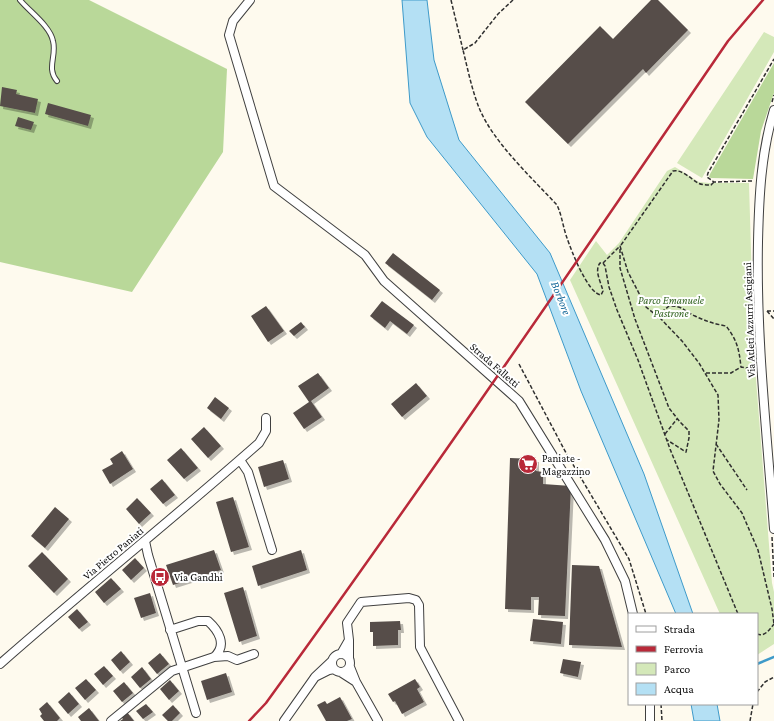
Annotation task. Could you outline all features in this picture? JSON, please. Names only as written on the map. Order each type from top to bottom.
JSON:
[{"type":"street","name":"Strada Falletti","points":[[250,0],[233,21],[229,35],[274,186],[364,255],[384,281],[519,401],[605,540],[625,581],[633,613]]},
{"type":"street","name":"Via Atleti Azzurri Astigiani","points":[[774,110],[765,143],[760,181],[758,266],[760,360],[774,529]]},
{"type":"street","name":"Via Pietro Paniati","points":[[0,664],[195,500],[259,443],[266,431],[266,418]]},
{"type":"street","points":[[240,460],[248,472],[272,550]]},
{"type":"street","points":[[145,541],[170,630],[196,713]]},
{"type":"street","points":[[378,721],[356,682],[350,668],[347,623],[361,602],[409,598],[416,600],[419,605],[420,647],[459,721]]},
{"type":"street","points":[[170,630],[198,621],[208,621],[215,627],[221,637],[218,654],[214,657]]},
{"type":"street","points":[[336,667],[336,656],[341,654],[348,640]]},
{"type":"street","points":[[111,721],[172,671],[214,657],[228,656],[237,660],[254,654]]},
{"type":"street","points":[[341,654],[344,654],[349,658]]},
{"type":"street","points":[[336,667],[356,682]]},
{"type":"street","points":[[284,721],[314,677],[336,667],[348,670],[350,668]]},
{"type":"street","points":[[650,705],[650,721]]},
{"type":"lane","points":[[20,0],[50,33],[54,42],[52,76],[56,81]]},
{"type":"path","points":[[451,0],[472,85],[484,116],[499,140],[557,205],[571,250],[591,290],[597,295],[601,295],[603,291],[597,272],[598,266],[600,263],[603,264],[620,246],[673,171],[678,171],[699,183],[706,185],[711,185],[714,182],[760,181]]},
{"type":"path","points":[[463,50],[475,43],[498,14],[513,0]]},
{"type":"path","points":[[714,182],[707,177],[708,173],[774,59]]},
{"type":"path","points":[[620,246],[628,272],[646,307],[682,341],[705,373],[718,395],[719,420],[713,471],[720,484],[742,513],[758,550],[772,609],[774,624],[767,633],[758,634]]},
{"type":"path","points":[[620,246],[620,268],[635,319],[669,408],[677,419],[689,430],[686,452],[667,440]]},
{"type":"path","points":[[603,264],[605,266],[609,287],[616,310],[638,360],[667,440],[738,613]]},
{"type":"path","points":[[657,316],[669,306],[680,306],[694,316],[705,321],[726,326],[735,337],[740,367]]},
{"type":"path","points":[[774,311],[767,312],[774,319]]},
{"type":"path","points":[[519,364],[565,451],[629,559],[646,613]]},
{"type":"path","points":[[705,373],[731,373],[740,367],[746,368],[755,366]]},
{"type":"path","points":[[665,434],[677,419]]},
{"type":"path","points":[[716,444],[747,490]]},
{"type":"path","points":[[758,691],[765,682],[774,677]]},
{"type":"path","points":[[661,705],[662,721]]},
{"type":"path","points":[[750,721],[753,705]]},
{"type":"green space","points":[[0,0],[89,0],[227,69],[223,152],[132,292],[0,262]]},
{"type":"green space","points":[[764,32],[774,37],[774,52],[702,178],[677,163]]},
{"type":"green space","points":[[774,63],[774,93],[761,131],[753,179],[709,177],[710,174]]},
{"type":"green space","name":"Parco Emanuele Pastrone","points":[[675,167],[699,182],[749,183],[754,354],[772,583],[774,592],[774,644],[758,654],[758,613],[720,613],[570,280],[596,241],[607,255],[619,243],[667,171]]},
{"type":"water","name":"Borbore","points":[[402,0],[427,0],[434,60],[459,140],[550,253],[644,474],[693,613],[676,613],[581,391],[537,274],[427,137],[410,103]]},
{"type":"water","points":[[691,705],[717,705],[720,721],[694,721]]},
{"type":"building","points":[[651,0],[658,0],[688,30],[646,73],[643,69],[568,144],[525,102],[600,26],[613,39]]},
{"type":"building","points":[[2,87],[17,90],[16,94],[38,99],[35,113],[0,106]]},
{"type":"building","points":[[48,103],[91,115],[88,126],[45,114]]},
{"type":"building","points":[[18,117],[34,122],[31,130],[15,126]]},
{"type":"building","points":[[393,253],[440,290],[432,300],[385,263]]},
{"type":"building","points":[[382,301],[414,325],[407,334],[390,321],[385,328],[370,316]]},
{"type":"building","points":[[266,306],[284,331],[268,342],[251,316]]},
{"type":"building","points":[[301,322],[305,327],[294,336],[289,331]]},
{"type":"building","points":[[318,373],[329,388],[311,401],[322,417],[304,429],[293,413],[309,402],[298,386]]},
{"type":"building","points":[[416,383],[427,396],[402,417],[391,404]]},
{"type":"building","points":[[215,397],[229,408],[221,419],[207,408]]},
{"type":"building","points":[[204,427],[221,446],[208,458],[191,439]]},
{"type":"building","points":[[181,448],[198,468],[184,479],[167,460]]},
{"type":"building","points":[[122,451],[133,469],[110,484],[102,470],[113,464],[110,459]]},
{"type":"building","points":[[510,458],[536,459],[536,471],[543,472],[543,484],[571,486],[565,616],[538,615],[539,597],[531,597],[531,610],[505,609]]},
{"type":"building","points":[[283,460],[289,479],[264,487],[258,467]]},
{"type":"building","points":[[162,479],[175,495],[163,504],[150,489]]},
{"type":"building","points":[[233,497],[249,547],[231,552],[216,502]]},
{"type":"building","points":[[137,498],[151,513],[139,524],[126,509]]},
{"type":"building","points":[[55,507],[69,519],[45,548],[31,536]]},
{"type":"building","points":[[214,550],[221,570],[173,585],[166,565]]},
{"type":"building","points":[[301,550],[307,570],[258,586],[252,566]]},
{"type":"building","points":[[42,552],[68,579],[54,593],[28,566]]},
{"type":"building","points":[[135,558],[144,568],[131,580],[122,570]]},
{"type":"building","points":[[572,565],[599,566],[622,647],[569,645]]},
{"type":"building","points":[[111,578],[121,589],[104,603],[95,592]]},
{"type":"building","points":[[243,587],[257,636],[239,642],[224,593]]},
{"type":"building","points":[[150,593],[156,613],[141,618],[134,598]]},
{"type":"building","points":[[77,609],[88,622],[79,629],[68,617]]},
{"type":"building","points":[[533,619],[563,622],[561,644],[530,641]]},
{"type":"building","points":[[400,621],[401,630],[398,630],[398,645],[373,646],[373,632],[370,632],[370,622]]},
{"type":"building","points":[[121,651],[130,662],[120,671],[111,660]]},
{"type":"building","points":[[160,653],[169,664],[157,674],[148,663]]},
{"type":"building","points":[[563,659],[581,662],[578,677],[560,673]]},
{"type":"building","points":[[104,666],[113,676],[103,685],[94,674]]},
{"type":"building","points":[[142,667],[151,679],[140,688],[131,677]]},
{"type":"building","points":[[226,673],[232,692],[207,700],[201,681]]},
{"type":"building","points":[[86,679],[96,690],[85,700],[75,688]]},
{"type":"building","points":[[415,679],[420,687],[417,689],[424,702],[402,714],[395,701],[393,702],[388,694]]},
{"type":"building","points":[[170,680],[179,691],[169,700],[160,689]]},
{"type":"building","points":[[124,682],[133,693],[122,702],[113,691]]},
{"type":"building","points":[[69,692],[79,704],[68,714],[58,702]]},
{"type":"building","points":[[340,697],[352,719],[347,721],[326,721],[317,705],[325,701],[327,704]]},
{"type":"building","points":[[47,702],[60,718],[57,721],[44,721],[40,716],[42,714],[39,709]]},
{"type":"building","points":[[146,704],[153,712],[143,719],[136,711]]},
{"type":"building","points":[[173,705],[180,713],[172,721],[168,721],[162,715]]},
{"type":"building","points":[[89,708],[99,721],[81,721],[78,717]]},
{"type":"building","points":[[127,712],[134,721],[120,721],[123,719],[121,717]]},
{"type":"waterway","points":[[758,664],[774,657]]},
{"type":"railway","points":[[249,721],[266,703],[442,456],[728,41],[763,0]]},
{"type":"place","name":"Paniate - Magazzino","points":[[528,464]]},
{"type":"place","name":"Via Gandhi","points":[[160,577]]}]
